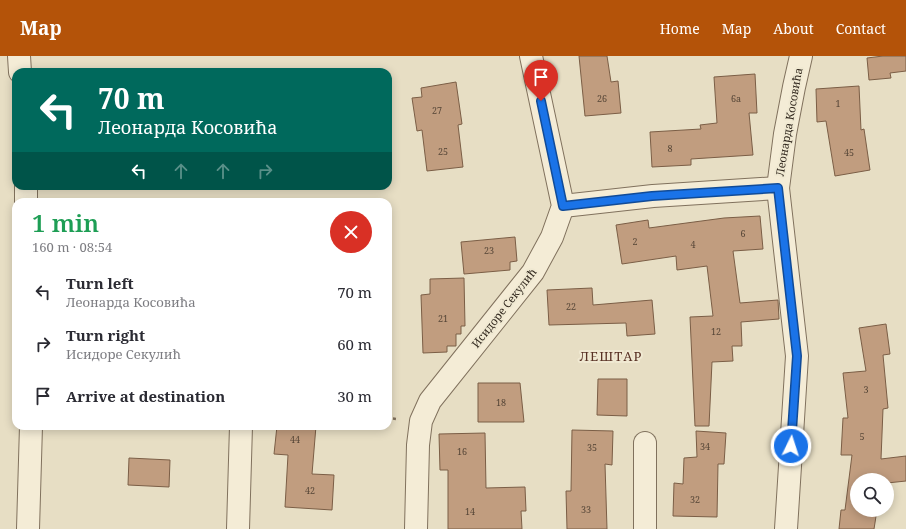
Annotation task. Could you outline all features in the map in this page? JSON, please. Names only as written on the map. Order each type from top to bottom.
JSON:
[{"type":"street","points":[[19,56],[20,68]]},
{"type":"street","points":[[531,56],[563,206]]},
{"type":"street","name":"Леонарда Косовића","points":[[786,529],[797,356],[778,188],[787,126],[801,56]]},
{"type":"street","name":"Леонарда Косовића","points":[[563,206],[652,196],[778,188]]},
{"type":"street","name":"Исидоре Секулић","points":[[416,529],[418,445],[421,421],[430,401],[533,272],[552,237],[563,206]]},
{"type":"street","points":[[28,529],[31,430]]},
{"type":"street","points":[[238,529],[240,430]]},
{"type":"street","points":[[645,443],[645,529]]},
{"type":"building","points":[[579,56],[607,56],[611,82],[618,81],[621,113],[585,116]]},
{"type":"building","points":[[906,56],[906,71],[890,73],[891,78],[869,80],[867,58]]},
{"type":"building","points":[[755,74],[757,113],[749,113],[753,155],[691,159],[691,165],[652,167],[650,132],[701,129],[700,125],[717,123],[714,77]]},
{"type":"building","points":[[456,82],[462,124],[458,125],[463,167],[427,171],[422,130],[417,131],[412,98],[422,97],[421,88]]},
{"type":"building","points":[[859,86],[861,130],[864,129],[870,170],[835,176],[826,121],[817,122],[816,89]]},
{"type":"building","points":[[760,216],[763,249],[733,251],[740,303],[778,300],[779,319],[741,322],[742,346],[732,346],[733,361],[712,362],[709,426],[695,426],[690,317],[713,316],[707,266],[677,270],[676,256],[622,264],[616,225],[648,220],[649,228],[724,218]]},
{"type":"building","points":[[515,237],[517,261],[510,262],[510,270],[464,274],[461,242]]},
{"type":"building","points":[[464,278],[465,326],[461,326],[461,334],[456,334],[456,346],[447,346],[447,352],[423,353],[421,295],[430,294],[430,279]]},
{"type":"building","points":[[592,288],[593,305],[652,300],[655,334],[627,336],[626,323],[549,325],[547,290]]},
{"type":"building","points":[[886,324],[890,354],[883,355],[888,408],[883,409],[881,459],[906,456],[906,481],[894,482],[894,473],[850,473],[850,517],[876,517],[874,529],[839,529],[841,510],[845,510],[852,455],[841,455],[843,418],[848,418],[843,373],[866,371],[859,328]]},
{"type":"building","points":[[598,379],[627,379],[627,416],[597,415]]},
{"type":"building","points":[[478,383],[520,383],[524,422],[478,422]]},
{"type":"building","points":[[277,430],[316,430],[312,474],[334,475],[332,510],[285,507],[288,455],[274,454]]},
{"type":"building","points":[[572,430],[613,431],[612,465],[605,464],[607,529],[567,529],[566,491],[571,491]]},
{"type":"building","points":[[696,431],[726,433],[724,464],[718,464],[717,517],[673,516],[674,483],[683,484],[684,458],[697,457]]},
{"type":"building","points":[[485,433],[486,488],[525,487],[526,511],[521,511],[522,529],[448,529],[448,470],[440,470],[439,434]]},
{"type":"building","points":[[129,458],[170,460],[169,487],[128,485]]},
{"type":"district","name":"ЛЕШТАР","points":[[611,356]]},
{"type":"route","points":[[541,101],[563,206],[652,196],[778,188],[797,356],[791,446]]}]
